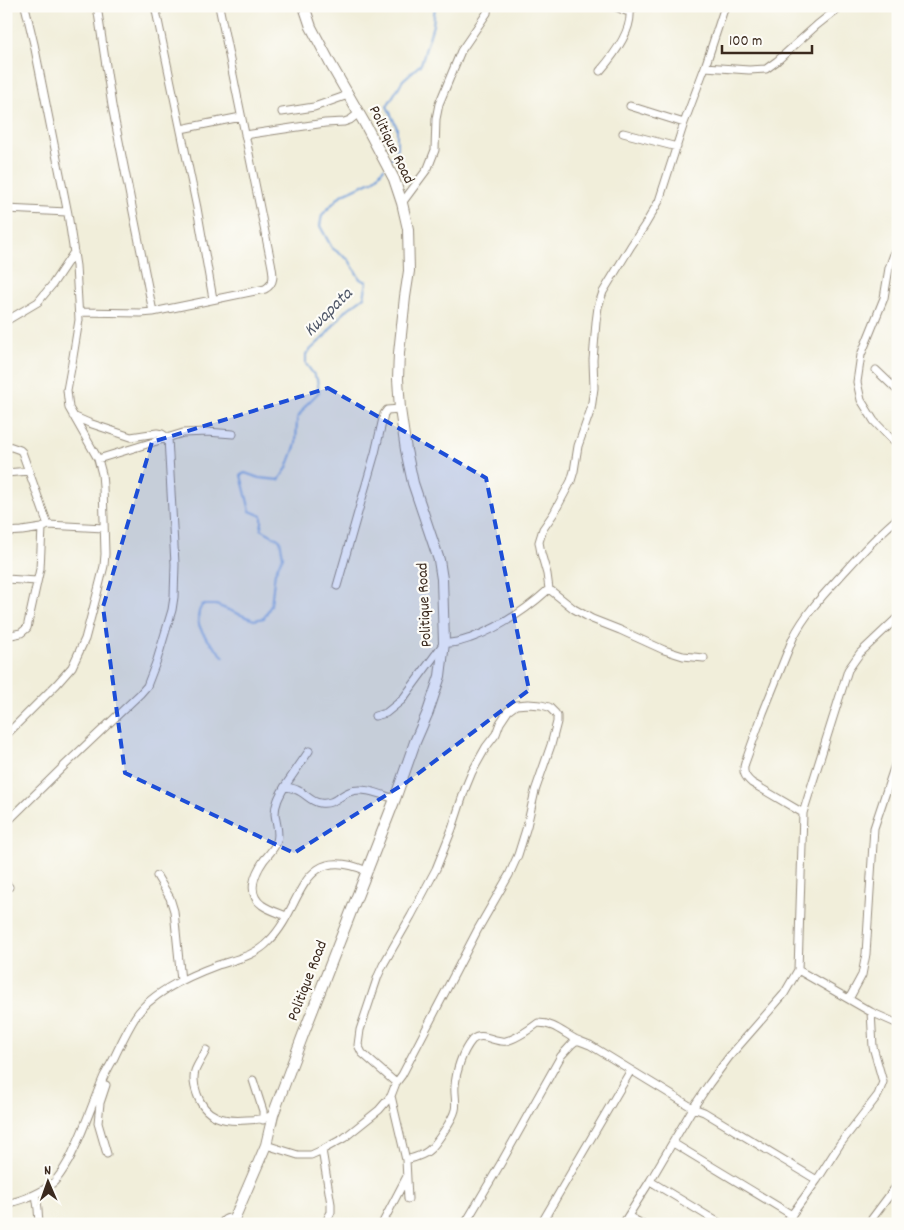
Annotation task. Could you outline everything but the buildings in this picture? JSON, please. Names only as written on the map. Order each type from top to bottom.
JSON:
[{"type":"street","points":[[6,735],[57,684],[75,661],[85,639],[102,576],[105,549],[104,486],[102,474],[98,459],[69,408],[67,390],[79,312],[76,266],[67,212],[25,6]]},
{"type":"street","points":[[97,6],[112,106],[153,312]]},
{"type":"street","points":[[154,6],[197,208],[212,299]]},
{"type":"street","points":[[79,312],[153,312],[265,289],[269,287],[273,280],[271,262],[219,6]]},
{"type":"street","name":"Politique Road","points":[[233,1221],[266,1145],[273,1115],[303,1035],[396,800],[440,676],[444,644],[442,579],[439,560],[413,483],[400,409],[399,354],[409,272],[408,229],[394,179],[311,27],[304,6]]},
{"type":"street","points":[[402,203],[428,168],[435,150],[436,119],[439,104],[461,51],[487,13],[488,6]]},
{"type":"street","points":[[614,6],[626,11],[633,8]]},
{"type":"street","points":[[704,658],[683,656],[664,650],[592,619],[574,609],[549,589],[539,542],[543,529],[571,481],[578,446],[590,409],[594,388],[593,360],[598,307],[603,292],[659,202],[684,123],[725,6]]},
{"type":"street","points":[[705,67],[749,70],[766,69],[841,6]]},
{"type":"street","points":[[600,71],[614,54],[621,41],[630,21],[633,8]]},
{"type":"street","points":[[282,112],[314,107],[348,95]]},
{"type":"street","points":[[630,106],[684,123]]},
{"type":"street","points":[[245,135],[344,122],[359,113]]},
{"type":"street","points":[[181,129],[242,117]]},
{"type":"street","points":[[622,133],[676,147]]},
{"type":"street","points":[[6,209],[67,212]]},
{"type":"street","points":[[898,251],[894,254],[889,268],[884,298],[860,355],[857,382],[861,400],[874,421],[898,446]]},
{"type":"street","points":[[6,321],[38,302],[74,252]]},
{"type":"street","points":[[876,370],[898,391]]},
{"type":"street","points":[[337,586],[376,453],[384,414],[387,410],[400,409]]},
{"type":"street","points":[[73,416],[131,437],[162,434],[168,438]]},
{"type":"street","points":[[98,459],[191,432],[233,434]]},
{"type":"street","points":[[6,823],[64,765],[134,700],[146,686],[157,660],[174,597],[175,564],[168,438]]},
{"type":"street","points":[[6,445],[22,452],[30,471],[45,527],[41,563],[27,628],[21,633],[6,636]]},
{"type":"street","points":[[6,473],[30,471]]},
{"type":"street","points":[[804,813],[752,783],[746,778],[744,768],[763,713],[798,627],[827,591],[882,531],[898,518]]},
{"type":"street","points":[[6,532],[22,532],[45,527],[104,528]]},
{"type":"street","points":[[6,579],[37,581]]},
{"type":"street","points":[[375,716],[386,713],[402,700],[444,644],[463,641],[494,629],[515,616],[549,589]]},
{"type":"street","points":[[623,1224],[693,1108],[729,1057],[784,994],[798,970],[804,813],[848,670],[860,654],[898,617]]},
{"type":"street","points":[[266,1145],[298,1155],[311,1155],[356,1130],[379,1110],[391,1096],[396,1082],[402,1075],[518,855],[535,791],[557,722],[557,716],[549,707],[528,704],[516,705],[508,711],[500,723],[496,734],[486,746],[472,772],[436,869],[378,976],[360,1030],[358,1045],[362,1053],[396,1082]]},
{"type":"street","points":[[286,916],[263,905],[255,898],[254,879],[278,840],[275,814],[279,796],[309,751]]},
{"type":"street","points":[[849,999],[862,975],[866,954],[874,828],[898,756]]},
{"type":"street","points":[[286,786],[321,804],[328,804],[357,790],[367,791],[396,800]]},
{"type":"street","points":[[6,1204],[36,1194],[53,1182],[66,1165],[76,1147],[105,1075],[135,1017],[142,1008],[169,987],[194,974],[245,957],[258,950],[276,933],[291,910],[298,893],[318,868],[340,863],[354,865],[367,871]]},
{"type":"street","points":[[157,876],[170,898],[174,911],[181,981]]},
{"type":"street","points":[[798,970],[871,1012],[898,1024]]},
{"type":"street","points":[[785,1224],[840,1144],[878,1095],[883,1084],[873,1047],[871,1012]]},
{"type":"street","points":[[406,1160],[428,1151],[435,1144],[451,1119],[456,1106],[455,1086],[458,1068],[466,1049],[474,1038],[485,1037],[507,1041],[538,1023],[543,1023],[562,1029],[577,1040],[590,1045],[817,1180]]},
{"type":"street","points":[[465,1224],[561,1056],[577,1040]]},
{"type":"street","points":[[206,1050],[194,1076],[198,1098],[211,1114],[220,1119],[232,1121],[263,1120],[273,1115]]},
{"type":"street","points":[[541,1224],[631,1070]]},
{"type":"street","points":[[105,1075],[106,1085],[100,1103],[98,1123],[107,1154]]},
{"type":"street","points":[[253,1080],[263,1111],[263,1120]]},
{"type":"street","points":[[391,1096],[406,1160],[408,1199]]},
{"type":"street","points":[[673,1143],[792,1215]]},
{"type":"street","points":[[322,1150],[331,1204],[331,1212],[325,1224]]},
{"type":"street","points":[[382,1224],[406,1178]]},
{"type":"street","points":[[650,1181],[721,1224]]},
{"type":"street","points":[[868,1224],[895,1193],[898,1184]]},
{"type":"street","points":[[36,1194],[39,1224]]},
{"type":"street","points":[[628,1216],[642,1224]]},
{"type":"street","points":[[222,1224],[226,1218],[233,1221]]},
{"type":"highlighted area","points":[[328,388],[486,478],[529,690],[407,782],[294,853],[125,773],[103,607],[152,442]]},
{"type":"waterway","name":"Kwapata","points":[[388,162],[397,151],[397,128],[387,106],[403,80],[421,64],[433,25],[435,6]]},
{"type":"waterway","name":"Kwapata","points":[[224,657],[206,637],[199,625],[199,611],[202,605],[216,605],[254,620],[264,618],[271,605],[275,572],[283,556],[280,540],[261,529],[262,516],[250,511],[241,475],[245,473],[259,478],[279,480],[287,468],[296,444],[297,419],[306,405],[319,392],[317,379],[306,364],[306,354],[324,337],[345,311],[364,297],[367,282],[360,279],[349,260],[332,248],[320,226],[322,215],[341,195],[374,180],[384,168]]}]
